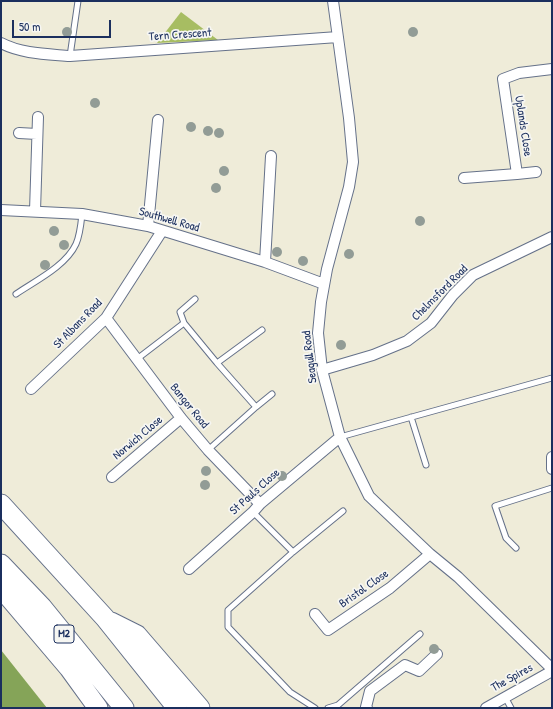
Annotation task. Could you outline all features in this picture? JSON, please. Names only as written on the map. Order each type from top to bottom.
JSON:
[{"type":"highway","points":[[1,504],[105,618],[177,708]]},
{"type":"highway","name":"M2","points":[[1,564],[42,607],[124,708]]},
{"type":"highway","name":"M2","points":[[1,588],[69,668],[98,708]]},
{"type":"highway","points":[[105,618],[137,636],[200,708]]},
{"type":"street","name":"Seagull Road","points":[[333,1],[349,118],[353,162],[349,188],[324,284],[318,333],[322,370],[340,437],[369,496],[430,554],[458,577],[552,670]]},
{"type":"street","name":"Tern Crescent","points":[[1,43],[17,50],[70,56],[338,37]]},
{"type":"street","name":"Uplands Close","points":[[464,178],[517,174],[502,79],[519,73],[552,69]]},
{"type":"street","points":[[34,211],[38,117]]},
{"type":"street","points":[[148,226],[158,120]]},
{"type":"street","points":[[19,133],[37,134]]},
{"type":"street","points":[[265,262],[271,156]]},
{"type":"street","points":[[517,174],[536,172]]},
{"type":"street","name":"Southwell Road","points":[[1,210],[82,214],[148,226],[265,262],[324,284]]},
{"type":"street","name":"St Albans Road","points":[[32,389],[106,318],[162,231]]},
{"type":"street","name":"Chelmsford Road","points":[[322,370],[373,354],[407,341],[432,323],[453,295],[473,275],[552,237]]},
{"type":"street","name":"Bangor Road","points":[[106,318],[181,418],[257,508]]},
{"type":"street","name":"Norwich Close","points":[[112,477],[181,418]]},
{"type":"street","name":"St Pauls Close","points":[[189,569],[340,437]]},
{"type":"street","name":"Bristol Close","points":[[315,614],[328,630],[390,588],[430,554]]},
{"type":"street","points":[[367,708],[366,706],[370,691],[404,665],[419,671],[437,654]]},
{"type":"street","name":"The Spires","points":[[486,708],[552,670]]},
{"type":"lane","points":[[70,56],[78,1]]},
{"type":"lane","points":[[16,294],[61,264],[70,254],[79,236],[82,214]]},
{"type":"lane","points":[[195,299],[180,312],[184,323],[217,364],[256,407]]},
{"type":"lane","points":[[136,359],[184,323]]},
{"type":"lane","points":[[217,364],[262,330]]},
{"type":"lane","points":[[340,437],[552,378]]},
{"type":"lane","points":[[208,450],[272,394]]},
{"type":"lane","points":[[411,417],[426,465]]},
{"type":"lane","points":[[516,548],[506,538],[495,506],[552,488]]},
{"type":"lane","points":[[257,508],[293,552]]},
{"type":"lane","points":[[315,708],[290,692],[228,627],[228,610],[293,552],[343,511]]},
{"type":"lane","points":[[328,708],[338,705],[420,634]]},
{"type":"lane","points":[[505,697],[511,708]]},
{"type":"green space","points":[[181,12],[218,40],[157,43]]},
{"type":"green space","points":[[1,650],[47,708],[1,708]]}]
